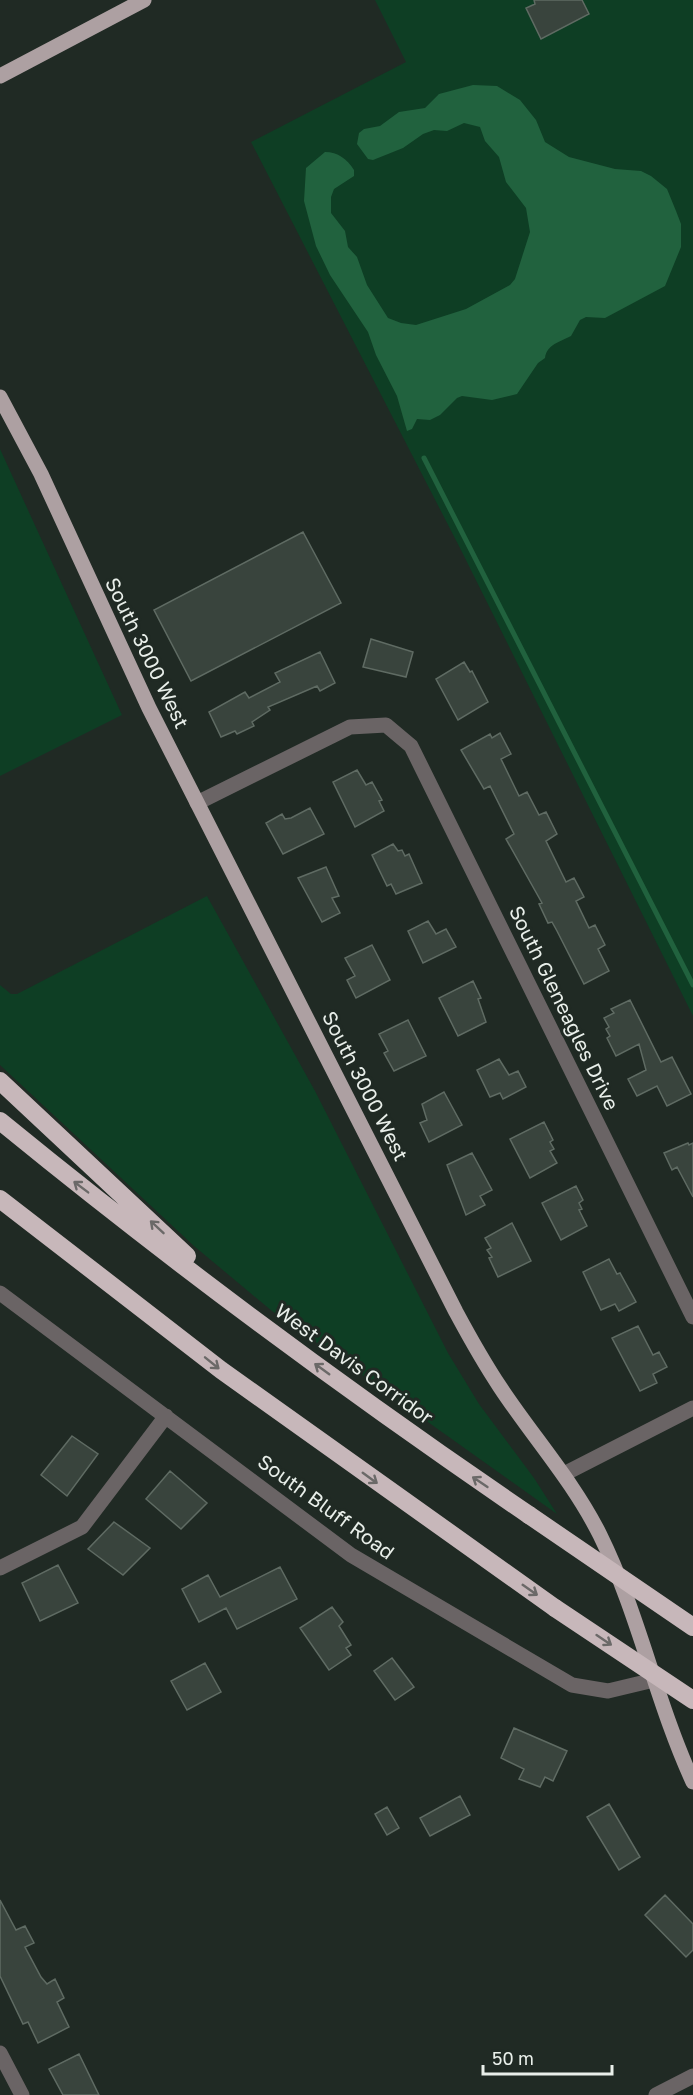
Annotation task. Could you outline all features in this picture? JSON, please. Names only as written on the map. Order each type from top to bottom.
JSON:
[{"type":"highway","points":[[0,1081],[167,1236],[227,1299]]},
{"type":"highway","name":"West Davis Corridor","points":[[0,1121],[227,1299],[440,1455],[693,1628]]},
{"type":"highway","points":[[0,1199],[230,1377],[555,1608],[693,1700]]},
{"type":"highway","points":[[0,1214],[113,1300],[181,1338]]},
{"type":"main road","points":[[0,76],[144,0]]},
{"type":"main road","name":"South 3000 West","points":[[1,401],[40,474],[113,633],[197,803],[456,1312],[500,1387],[564,1474],[613,1562],[636,1622],[672,1734],[693,1782]]},
{"type":"street","name":"South Gleneagles Drive","points":[[197,803],[350,727],[386,725],[411,746],[693,1317]]},
{"type":"street","name":"South Bluff Road","points":[[0,1293],[351,1556],[561,1680],[596,1691],[654,1680]]},
{"type":"street","points":[[564,1474],[693,1408]]},
{"type":"street","points":[[0,1568],[82,1527],[166,1416]]},
{"type":"street","points":[[0,2053],[22,2095]]},
{"type":"street","points":[[656,2095],[693,2076]]},
{"type":"shaded area","points":[[375,0],[693,0],[693,1016],[462,552],[251,142],[406,62]]},
{"type":"shaded area","points":[[473,85],[497,86],[520,100],[536,120],[545,142],[569,157],[615,169],[641,171],[651,176],[667,189],[681,224],[681,247],[665,286],[605,318],[586,317],[580,320],[571,336],[548,350],[545,358],[538,363],[517,394],[492,400],[462,396],[440,415],[430,420],[417,419],[412,429],[407,431],[397,396],[376,355],[368,332],[330,275],[316,246],[304,201],[306,168],[325,152],[342,157],[354,170],[354,176],[334,189],[331,197],[331,213],[345,231],[348,247],[357,257],[367,285],[388,318],[416,325],[466,309],[510,285],[515,279],[530,232],[526,208],[506,182],[499,157],[485,141],[480,127],[464,123],[447,131],[434,130],[423,134],[403,148],[373,160],[368,159],[357,144],[359,133],[364,129],[380,126],[399,112],[425,108],[439,94]]},
{"type":"shaded area","points":[[0,449],[122,715],[0,776]]},
{"type":"shaded area","points":[[207,896],[315,1091],[448,1353],[479,1404],[534,1478],[557,1514],[272,1311],[194,1246],[0,1065],[0,985],[11,994],[17,994]]},
{"type":"building","points":[[534,0],[582,0],[589,14],[541,39],[526,8],[535,4]]},
{"type":"building","points":[[303,532],[341,603],[191,681],[154,610]]},
{"type":"building","points":[[371,639],[413,652],[406,677],[363,667]]},
{"type":"building","points":[[320,652],[335,683],[320,691],[317,686],[268,707],[270,710],[252,722],[254,726],[237,734],[235,731],[221,737],[209,712],[245,692],[249,698],[280,682],[275,673]]},
{"type":"building","points":[[464,662],[470,672],[472,671],[488,702],[458,720],[436,679]]},
{"type":"building","points":[[500,733],[511,754],[501,759],[519,796],[527,792],[539,815],[546,812],[557,834],[546,841],[566,882],[574,878],[584,897],[576,901],[589,928],[595,925],[605,945],[598,949],[609,971],[584,984],[552,922],[548,923],[539,904],[542,903],[506,839],[514,834],[490,786],[484,789],[461,750],[490,734],[492,738]]},
{"type":"building","points":[[357,770],[366,785],[372,782],[382,800],[379,801],[384,811],[355,827],[333,782]]},
{"type":"building","points":[[310,808],[324,834],[283,854],[266,823],[282,814],[285,819],[291,818]]},
{"type":"building","points":[[393,844],[398,851],[402,850],[405,856],[409,854],[422,883],[396,894],[391,884],[387,886],[372,855]]},
{"type":"building","points":[[326,867],[339,896],[332,898],[340,913],[322,922],[298,878]]},
{"type":"building","points":[[428,921],[436,934],[446,929],[456,947],[423,963],[408,931]]},
{"type":"building","points":[[372,945],[390,980],[356,998],[347,980],[355,976],[345,958]]},
{"type":"building","points":[[473,981],[481,998],[478,999],[486,1022],[458,1036],[439,998]]},
{"type":"building","points":[[630,1000],[661,1062],[672,1057],[691,1094],[667,1106],[657,1086],[637,1096],[628,1079],[646,1070],[639,1044],[616,1056],[607,1038],[610,1036],[606,1029],[609,1027],[604,1018],[614,1013],[611,1009]]},
{"type":"building","points":[[408,1020],[426,1056],[394,1071],[384,1053],[388,1051],[379,1034]]},
{"type":"building","points":[[499,1059],[509,1075],[518,1071],[526,1087],[503,1099],[500,1093],[490,1097],[477,1070]]},
{"type":"building","points":[[444,1092],[462,1125],[429,1142],[420,1123],[427,1120],[422,1104]]},
{"type":"building","points":[[544,1122],[553,1140],[550,1142],[554,1149],[550,1151],[557,1163],[530,1178],[510,1139]]},
{"type":"building","points":[[688,1143],[689,1145],[693,1143],[693,1197],[677,1167],[672,1170],[664,1153]]},
{"type":"building","points":[[472,1153],[492,1190],[480,1196],[485,1205],[466,1215],[447,1165]]},
{"type":"building","points":[[576,1186],[583,1200],[579,1203],[582,1209],[579,1210],[587,1226],[561,1240],[542,1203]]},
{"type":"building","points":[[512,1223],[531,1261],[498,1277],[489,1258],[492,1257],[487,1250],[491,1248],[485,1238]]},
{"type":"building","points":[[609,1259],[617,1274],[620,1273],[636,1302],[619,1311],[615,1304],[601,1310],[583,1272]]},
{"type":"building","points":[[638,1326],[653,1355],[659,1352],[667,1367],[653,1374],[657,1383],[640,1391],[612,1338]]},
{"type":"building","points":[[72,1436],[98,1454],[67,1496],[41,1475]]},
{"type":"building","points":[[170,1471],[207,1503],[181,1529],[146,1499]]},
{"type":"building","points":[[114,1522],[150,1548],[123,1575],[88,1549]]},
{"type":"building","points":[[58,1565],[78,1603],[40,1621],[22,1583]]},
{"type":"building","points":[[280,1567],[297,1599],[237,1629],[226,1608],[199,1622],[182,1589],[208,1575],[220,1597]]},
{"type":"building","points":[[332,1607],[343,1622],[339,1626],[351,1645],[346,1648],[351,1655],[329,1670],[300,1628]]},
{"type":"building","points":[[392,1658],[414,1687],[395,1700],[374,1671]]},
{"type":"building","points":[[205,1663],[221,1692],[187,1710],[171,1681]]},
{"type":"building","points":[[514,1728],[567,1751],[553,1781],[545,1777],[540,1787],[519,1779],[524,1769],[501,1758]]},
{"type":"building","points":[[460,1796],[470,1815],[430,1836],[420,1818]]},
{"type":"building","points":[[609,1804],[640,1857],[619,1870],[587,1817]]},
{"type":"building","points":[[387,1807],[399,1828],[387,1835],[375,1814]]},
{"type":"building","points":[[665,1895],[693,1924],[693,1950],[686,1957],[645,1915]]},
{"type":"building","points":[[0,1900],[16,1930],[25,1926],[34,1943],[25,1947],[41,1977],[47,1984],[55,1979],[64,1998],[57,2002],[69,2027],[38,2043],[28,2022],[23,2024],[0,1976]]},
{"type":"building","points":[[79,2054],[99,2095],[63,2095],[49,2069]]},
{"type":"waterway","points":[[424,458],[693,985]]}]
